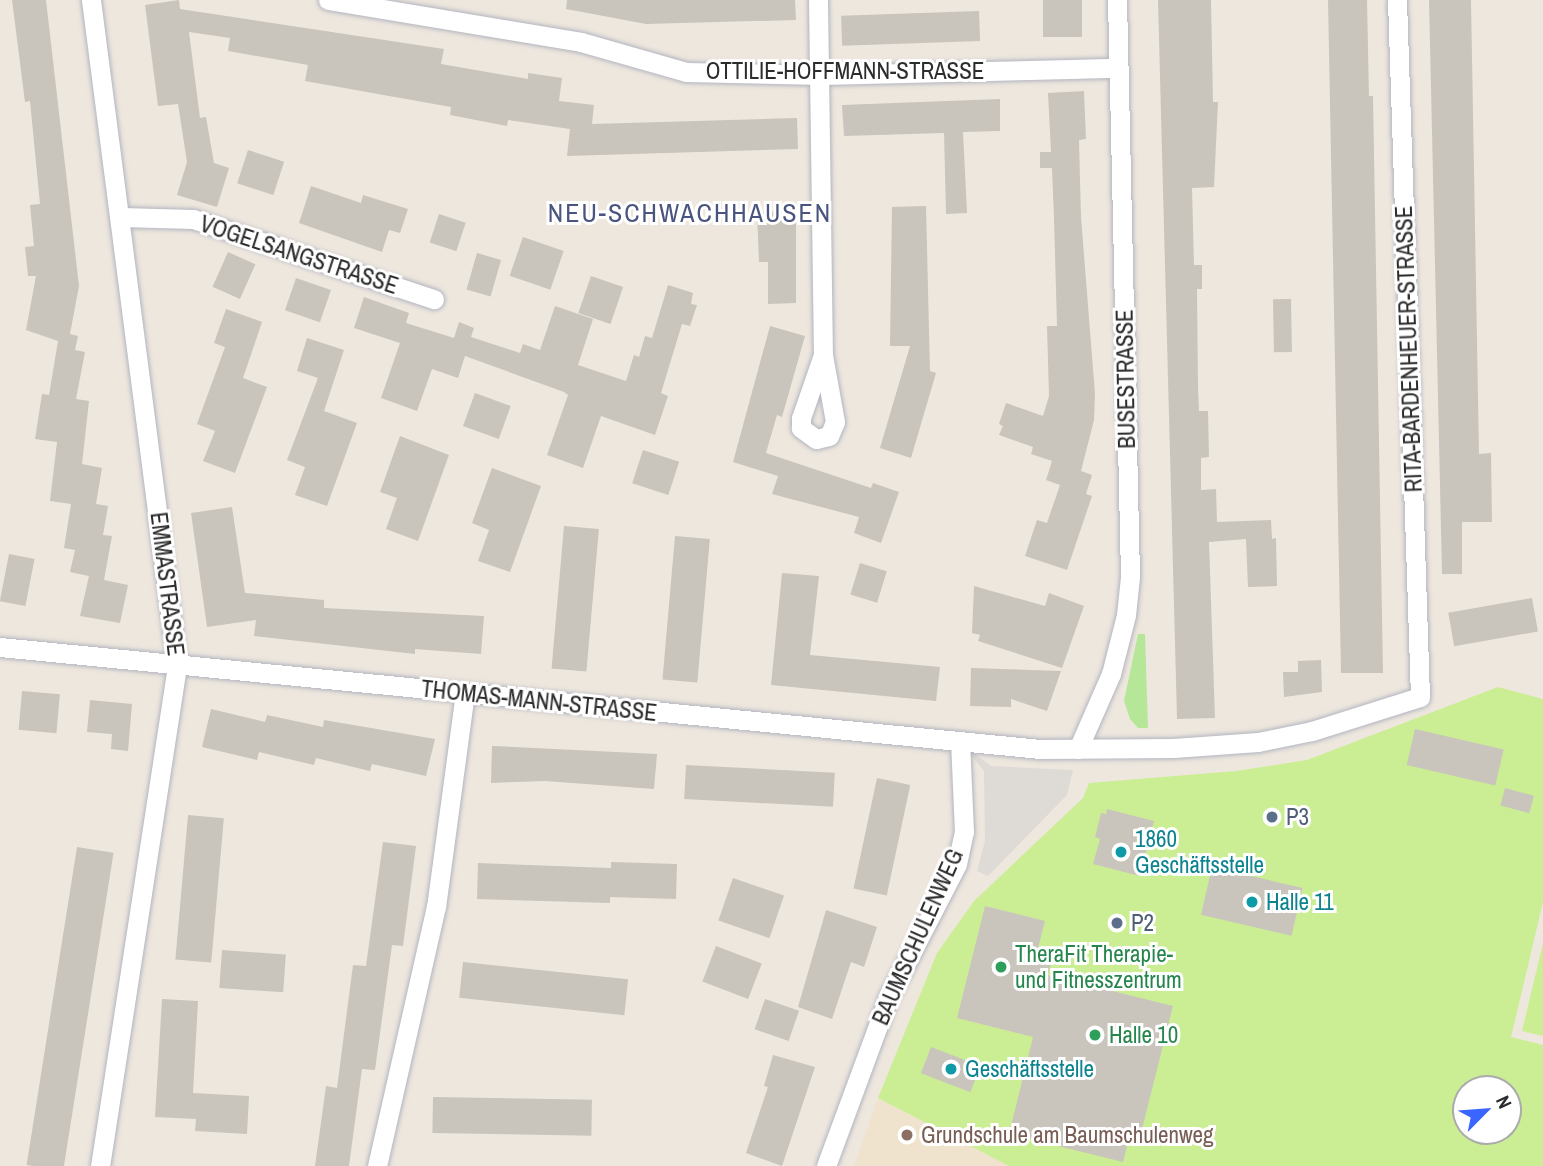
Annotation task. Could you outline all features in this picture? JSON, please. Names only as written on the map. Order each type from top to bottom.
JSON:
[{"type":"street","name":"EMMASTRASSE","points":[[91,0],[177,666],[100,1166]]},
{"type":"street","name":"OTTILIE-HOFFMANN-STRASSE","points":[[328,0],[581,42],[687,72],[822,75],[1118,68]]},
{"type":"street","points":[[818,0],[822,75],[822,355]]},
{"type":"street","name":"BUSESTRASSE","points":[[1078,749],[1111,674],[1126,615],[1130,576],[1117,0]]},
{"type":"street","name":"RITA-BARDENHEUER-STRASSE","points":[[1397,0],[1420,697]]},
{"type":"street","name":"VOGELSANGSTRASSE","points":[[121,217],[193,219],[433,299]]},
{"type":"street","name":"THOMAS-MANN-STRASSE","points":[[0,647],[960,742],[1078,749],[1258,742],[1312,731],[1420,697]]},
{"type":"street","points":[[377,1166],[426,959],[454,801],[465,694]]},
{"type":"street","name":"BAUMSCHULENWEG","points":[[827,1166],[895,982],[957,864],[964,832],[960,742]]},
{"type":"shaded area","points":[[960,742],[991,766],[1073,770],[1067,795],[988,876],[977,871],[985,841],[984,771]]},
{"type":"shaded area","name":"Grundschule am Baumschulenweg","points":[[878,1098],[1009,1166],[854,1166]]},
{"type":"green space","points":[[1138,634],[1145,634],[1148,728],[1138,728],[1130,719],[1124,701]]},
{"type":"green space","points":[[1498,687],[1543,699],[1543,902],[1511,1037],[1543,1045],[1543,1166],[1009,1166],[878,1098],[937,953],[974,901],[1083,798],[1089,783],[1236,771],[1307,760]]},
{"type":"green space","points":[[1543,943],[1543,1036],[1522,1031]]},
{"type":"building","points":[[12,0],[46,0],[79,286],[70,334],[78,336],[75,350],[85,352],[76,399],[89,401],[82,464],[102,468],[96,504],[108,506],[103,535],[112,536],[104,580],[128,585],[120,623],[80,616],[89,576],[70,572],[75,550],[64,548],[71,504],[50,501],[57,442],[35,439],[42,394],[49,395],[58,341],[26,330],[36,276],[28,276],[25,247],[34,246],[30,205],[40,204],[30,101],[25,102]]},
{"type":"building","points":[[179,0],[180,9],[444,49],[441,64],[528,79],[528,73],[562,78],[559,101],[594,105],[592,124],[797,118],[798,149],[567,156],[570,129],[508,120],[507,126],[450,115],[451,107],[305,81],[308,65],[228,51],[230,38],[189,32],[200,118],[206,117],[214,163],[229,168],[217,207],[177,195],[187,162],[178,104],[158,106],[145,5]]},
{"type":"building","points":[[567,0],[795,0],[796,20],[646,24],[566,9]]},
{"type":"building","points":[[1043,0],[1082,0],[1082,37],[1043,37]]},
{"type":"building","points":[[1158,0],[1211,0],[1213,102],[1218,102],[1214,187],[1192,188],[1194,265],[1202,265],[1202,289],[1197,289],[1199,411],[1208,411],[1209,457],[1201,458],[1201,490],[1216,489],[1217,522],[1271,520],[1272,539],[1276,538],[1277,586],[1248,587],[1246,539],[1209,542],[1215,718],[1177,719]]},
{"type":"building","points":[[1328,0],[1367,0],[1369,96],[1373,96],[1383,673],[1341,673]]},
{"type":"building","points":[[1429,0],[1471,0],[1479,454],[1491,453],[1492,522],[1462,522],[1462,574],[1442,574]]},
{"type":"building","points":[[979,11],[980,41],[842,46],[841,16]]},
{"type":"building","points":[[1084,91],[1086,139],[1079,140],[1081,217],[1095,394],[1094,420],[1081,471],[1092,475],[1086,494],[1092,496],[1067,570],[1025,556],[1037,520],[1047,523],[1060,485],[1046,480],[1052,461],[1031,454],[1033,447],[999,435],[1003,426],[999,424],[1006,403],[1043,416],[1049,396],[1047,326],[1057,326],[1054,218],[1052,168],[1040,168],[1040,152],[1051,152],[1048,93]]},
{"type":"building","points":[[1000,99],[1000,131],[963,132],[967,213],[946,214],[944,133],[844,136],[842,105]]},
{"type":"building","points":[[248,150],[284,162],[273,195],[237,183]]},
{"type":"building","points":[[311,186],[361,203],[363,195],[408,209],[400,233],[389,230],[382,252],[299,223]]},
{"type":"building","points":[[926,206],[930,371],[936,373],[911,458],[880,448],[910,346],[890,346],[892,207]]},
{"type":"building","points":[[796,210],[796,303],[768,304],[768,262],[759,262],[757,212]]},
{"type":"building","points":[[439,214],[466,223],[456,251],[430,243]]},
{"type":"building","points":[[523,237],[564,251],[550,290],[510,276]]},
{"type":"building","points":[[228,252],[255,264],[240,299],[213,287]]},
{"type":"building","points":[[477,253],[501,260],[491,296],[467,290]]},
{"type":"building","points":[[591,276],[623,287],[610,324],[578,313]]},
{"type":"building","points":[[296,278],[331,290],[320,322],[285,310]]},
{"type":"building","points":[[668,285],[693,293],[691,304],[697,305],[690,326],[682,324],[661,393],[668,396],[655,435],[601,416],[583,468],[547,455],[568,395],[564,392],[465,356],[458,378],[432,369],[417,411],[381,398],[400,343],[354,328],[364,297],[409,313],[406,323],[454,338],[459,322],[474,328],[471,337],[520,353],[523,344],[540,350],[555,306],[593,319],[578,365],[626,381],[634,355],[639,357],[645,336],[652,338]]},
{"type":"building","points":[[1273,299],[1291,299],[1292,352],[1274,352]]},
{"type":"building","points":[[226,309],[262,322],[243,378],[267,387],[235,473],[203,461],[215,431],[197,424],[225,347],[214,343]]},
{"type":"building","points":[[770,326],[805,336],[782,417],[777,415],[766,453],[871,488],[873,483],[899,492],[881,543],[854,533],[859,517],[772,494],[778,476],[733,462]]},
{"type":"building","points":[[307,338],[344,350],[324,411],[357,423],[327,506],[295,495],[305,467],[287,460],[318,378],[297,371]]},
{"type":"building","points":[[475,393],[511,406],[499,439],[463,426]]},
{"type":"building","points":[[400,436],[449,455],[418,541],[386,529],[397,498],[380,492]]},
{"type":"building","points":[[643,450],[679,462],[668,495],[632,483]]},
{"type":"building","points":[[492,468],[541,486],[510,572],[478,561],[489,530],[472,523]]},
{"type":"building","points":[[232,507],[245,593],[324,600],[324,608],[484,616],[481,654],[415,649],[415,654],[254,636],[256,620],[207,627],[191,513]]},
{"type":"building","points":[[564,526],[599,529],[586,672],[552,668]]},
{"type":"building","points":[[675,536],[710,539],[697,683],[662,679]]},
{"type":"building","points":[[9,554],[35,559],[25,606],[0,601]]},
{"type":"building","points":[[860,563],[887,571],[877,603],[850,595]]},
{"type":"building","points":[[782,573],[819,576],[810,655],[940,667],[936,701],[771,685]]},
{"type":"building","points":[[974,586],[1045,606],[1049,593],[1084,606],[1062,668],[978,641],[980,635],[972,633]]},
{"type":"building","points":[[1532,598],[1538,631],[1454,646],[1448,613]]},
{"type":"building","points":[[1321,660],[1322,692],[1284,697],[1283,672],[1298,672],[1298,661]]},
{"type":"building","points":[[971,668],[1061,671],[1047,711],[1011,699],[1011,707],[970,706]]},
{"type":"building","points":[[22,691],[60,694],[56,733],[19,730]]},
{"type":"building","points":[[90,700],[132,704],[128,751],[111,749],[112,734],[87,732]]},
{"type":"building","points":[[211,709],[265,722],[267,715],[323,727],[324,720],[435,739],[426,776],[372,764],[370,771],[316,758],[314,765],[259,752],[257,760],[202,747]]},
{"type":"building","points":[[1415,729],[1504,749],[1495,786],[1407,765]]},
{"type":"building","points":[[492,746],[657,754],[654,789],[545,781],[491,783]]},
{"type":"building","points":[[686,765],[835,773],[833,807],[684,799]]},
{"type":"building","points":[[877,778],[910,785],[887,896],[854,889]]},
{"type":"building","points":[[1505,788],[1534,796],[1529,813],[1500,805]]},
{"type":"building","name":"1860 Geschäftsstelle","points":[[1107,809],[1154,821],[1140,876],[1093,864],[1100,839],[1095,837],[1101,813],[1106,814]]},
{"type":"building","points":[[188,815],[224,818],[211,963],[175,959]]},
{"type":"building","points":[[383,842],[416,846],[403,946],[392,945],[375,1070],[362,1069],[349,1166],[315,1166],[326,1086],[337,1088],[353,965],[366,966]]},
{"type":"building","points":[[77,847],[114,853],[64,1166],[27,1165]]},
{"type":"building","points":[[611,862],[677,864],[676,899],[610,897],[610,903],[477,899],[478,863],[611,868]]},
{"type":"building","name":"Halle 11","points":[[1212,867],[1303,888],[1292,936],[1201,915]]},
{"type":"building","points":[[733,878],[784,896],[769,938],[718,921]]},
{"type":"building","name":"Halle 10","points":[[985,906],[1045,921],[1037,952],[1053,956],[1048,975],[1173,1006],[1141,1133],[1131,1131],[1123,1162],[1009,1134],[1033,1037],[957,1018]]},
{"type":"building","points":[[826,910],[877,927],[864,967],[851,962],[832,1019],[798,1007]]},
{"type":"building","points":[[716,946],[762,964],[748,999],[702,981]]},
{"type":"building","points":[[222,950],[286,954],[283,992],[219,988]]},
{"type":"building","points":[[463,962],[628,979],[624,1015],[459,998]]},
{"type":"building","points":[[162,999],[198,1001],[193,1093],[249,1096],[247,1134],[195,1131],[196,1119],[155,1117]]},
{"type":"building","points":[[765,999],[799,1011],[789,1041],[755,1029]]},
{"type":"building","name":"Geschäftsstelle","points":[[931,1047],[980,1066],[970,1092],[921,1073]]},
{"type":"building","points":[[773,1055],[815,1067],[782,1166],[746,1153],[768,1087],[764,1086]]},
{"type":"building","points":[[433,1097],[592,1100],[591,1136],[432,1133]]},
{"type":"place","name":"P3","points":[[1272,817]]},
{"type":"place","name":"1860 Geschäftsstelle","points":[[1121,852]]},
{"type":"place","name":"Halle 11","points":[[1252,902]]},
{"type":"place","name":"P2","points":[[1117,923]]},
{"type":"place","name":"TheraFit Therapie- und Fitnesszentrum","points":[[1001,967]]},
{"type":"place","name":"Halle 10","points":[[1095,1035]]},
{"type":"place","name":"Geschäftsstelle","points":[[951,1069]]},
{"type":"place","name":"Grundschule am Baumschulenweg","points":[[907,1135]]},
{"type":"district","name":"NEU-SCHWACHHAUSEN","points":[[690,213]]}]
